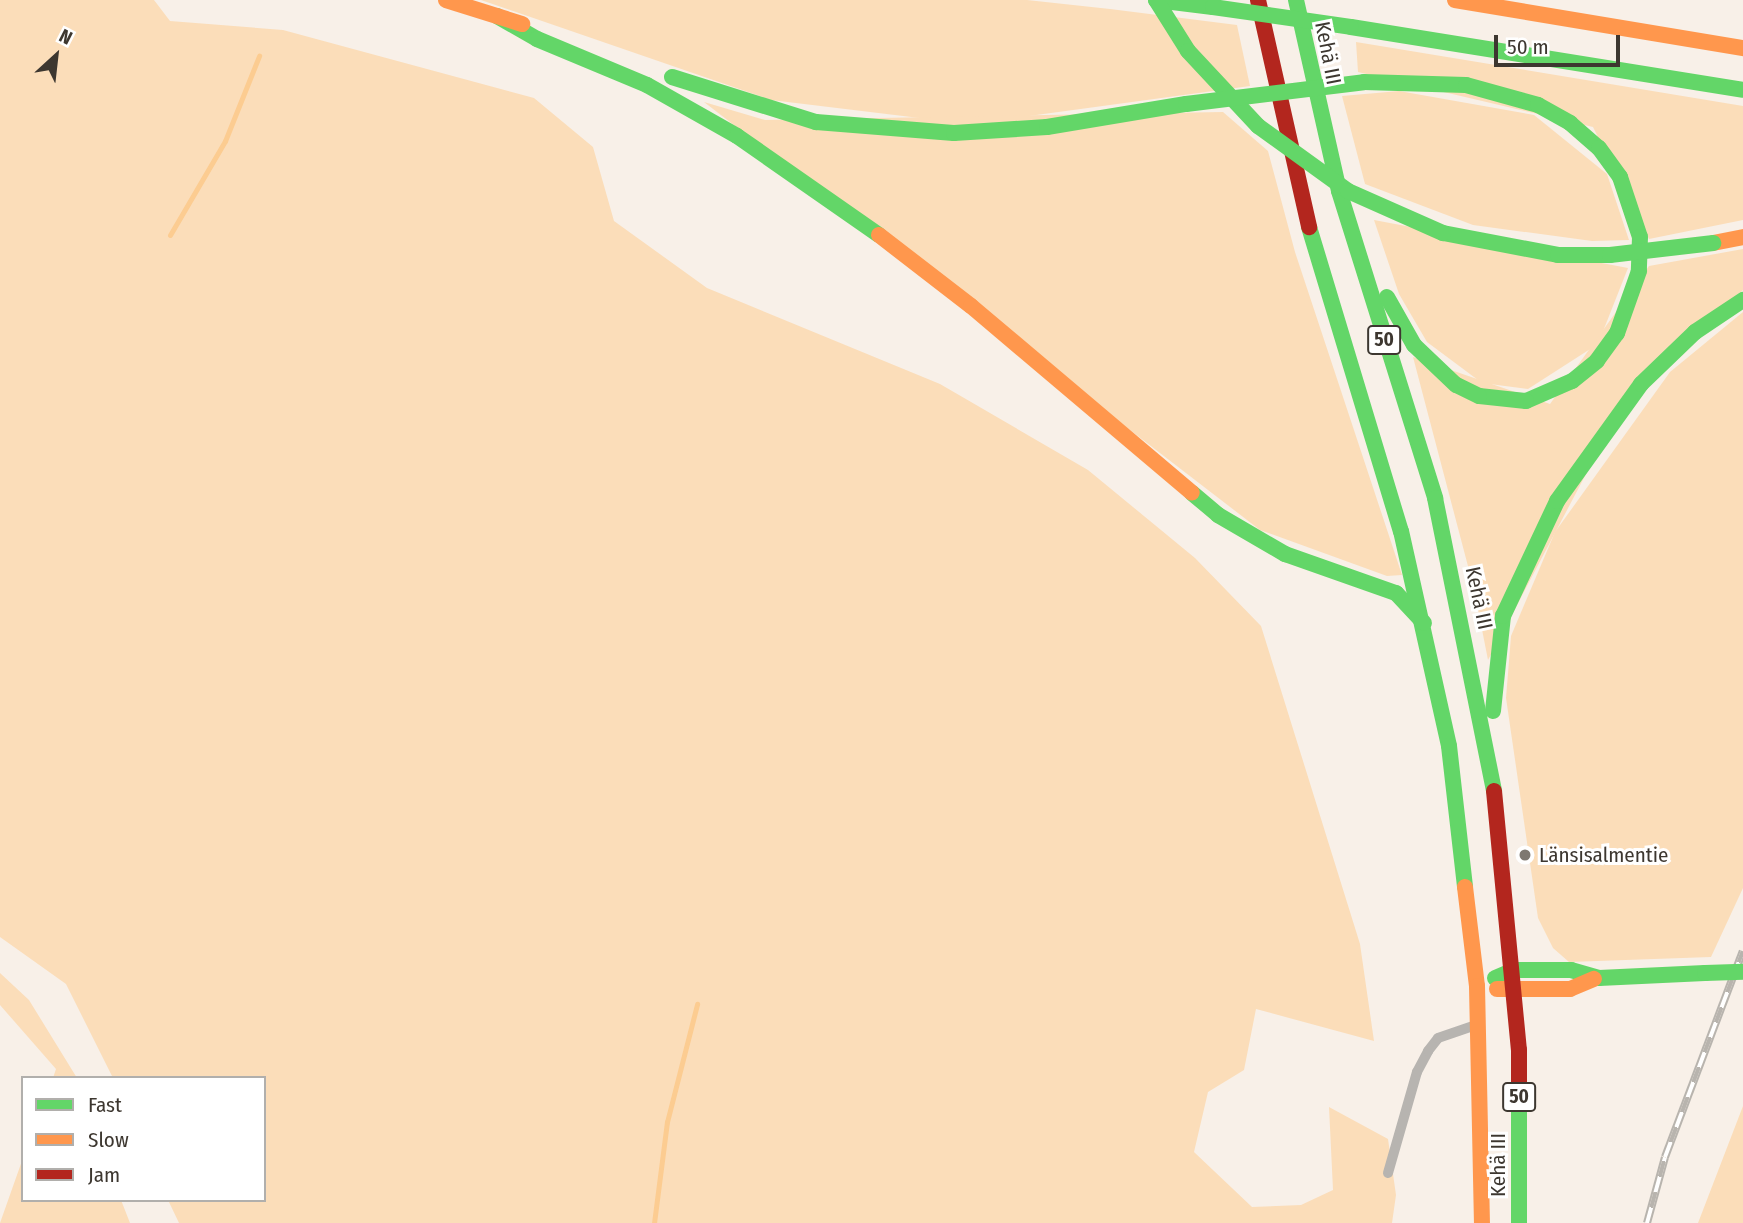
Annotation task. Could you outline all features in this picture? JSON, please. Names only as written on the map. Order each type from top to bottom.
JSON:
[{"type":"main road","points":[[446,0],[775,112],[863,128],[954,133],[1047,127],[1186,104],[1364,82],[1466,85],[1538,105],[1570,123],[1613,167],[1633,210],[1640,249],[1631,304],[1597,361],[1572,381],[1526,401],[1479,396],[1448,379],[1415,345],[1397,320],[1339,191]]},
{"type":"main road","points":[[1156,0],[1351,27],[1743,90]]},
{"type":"main road","points":[[1156,0],[1188,51],[1258,126],[1348,191],[1443,233],[1558,255],[1610,255],[1713,243],[1743,236]]},
{"type":"main road","name":"Kehä III","points":[[1258,0],[1303,208],[1373,426],[1424,623],[1449,746],[1477,986],[1482,1223]]},
{"type":"main road","name":"Kehä III","points":[[1296,0],[1339,191],[1435,498],[1490,764],[1516,992],[1518,1223]]},
{"type":"main road","points":[[1455,0],[1743,48]]},
{"type":"main road","points":[[497,16],[537,39],[680,102],[737,136],[950,289],[1218,515],[1285,554],[1396,593],[1424,623]]},
{"type":"main road","points":[[1490,764],[1503,616],[1557,501],[1641,384],[1695,332],[1743,300]]},
{"type":"main road","points":[[1477,986],[1514,970],[1571,970],[1599,978]]},
{"type":"main road","points":[[1477,986],[1516,992],[1570,989],[1599,978],[1743,972]]},
{"type":"lane","points":[[1388,1173],[1417,1072],[1428,1051],[1438,1038],[1455,1028],[1479,1025]]},
{"type":"shaded area","points":[[0,0],[154,0],[170,21],[283,30],[534,98],[593,147],[614,221],[707,288],[940,384],[1088,470],[1195,558],[1261,626],[1360,944],[1374,1041],[1256,1009],[1244,1070],[1208,1092],[1194,1152],[1252,1207],[1301,1205],[1333,1190],[1329,1107],[1388,1139],[1396,1195],[1392,1223],[179,1223],[169,1202],[266,1202],[266,1076],[112,1076],[66,984],[0,937]]},
{"type":"shaded area","points":[[481,0],[1027,0],[1110,9],[1237,25],[1250,86],[969,124],[771,100]]},
{"type":"shaded area","points":[[1356,42],[1743,106],[1743,220],[1649,239],[1593,127],[1358,72]]},
{"type":"shaded area","points":[[1399,91],[1534,115],[1607,174],[1629,240],[1592,241],[1473,225],[1365,184],[1342,96]]},
{"type":"shaded area","points":[[704,102],[765,120],[1223,112],[1268,151],[1295,252],[1402,575],[1387,576],[1260,530]]},
{"type":"shaded area","points":[[1374,220],[1628,268],[1598,344],[1528,389],[1482,383],[1427,342],[1399,294]]},
{"type":"shaded area","points":[[1743,249],[1743,290],[1634,383],[1488,660],[1474,589],[1413,357],[1550,404],[1649,266]]},
{"type":"shaded area","points":[[1743,312],[1743,888],[1711,957],[1569,962],[1553,948],[1538,918],[1506,698],[1511,636],[1555,532],[1670,372]]},
{"type":"shaded area","points":[[0,973],[29,1000],[76,1076],[54,1076],[56,1069],[0,1005]]},
{"type":"shaded area","points":[[1743,1106],[1743,1223],[1698,1223]]},
{"type":"shaded area","points":[[21,1164],[21,1202],[122,1202],[130,1223],[0,1223]]},
{"type":"waterway","points":[[170,235],[225,141],[259,56]]},
{"type":"waterway","points":[[654,1223],[667,1122],[697,1004]]},
{"type":"railway","points":[[1647,1223],[1665,1157],[1743,951]]},
{"type":"traffic: fast","points":[[1156,0],[1213,7]]},
{"type":"traffic: fast","points":[[1156,0],[1188,51],[1258,126],[1348,191],[1443,233]]},
{"type":"traffic: fast","points":[[1296,0],[1339,191],[1435,498],[1494,791]]},
{"type":"traffic: fast","points":[[1213,7],[1351,27]]},
{"type":"traffic: fast","points":[[497,16],[537,39],[647,85],[737,136],[879,235]]},
{"type":"traffic: fast","points":[[1351,27],[1743,90]]},
{"type":"traffic: fast","points":[[672,77],[816,122],[954,133],[1047,127],[1186,104]]},
{"type":"traffic: fast","points":[[1364,82],[1466,85],[1538,105],[1570,123],[1599,148],[1620,177],[1640,237],[1639,271],[1617,333],[1597,361],[1572,381],[1526,401],[1479,396],[1456,385],[1414,345],[1387,297]]},
{"type":"traffic: fast","points":[[1186,104],[1364,82]]},
{"type":"traffic: fast","points":[[1309,227],[1401,531],[1449,746],[1465,887]]},
{"type":"traffic: fast","points":[[1443,233],[1558,255]]},
{"type":"traffic: fast","points":[[1558,255],[1610,255],[1713,243]]},
{"type":"traffic: fast","points":[[1493,711],[1503,616],[1557,501],[1641,384],[1695,332],[1743,300]]},
{"type":"traffic: fast","points":[[1192,493],[1218,515],[1285,554],[1396,593],[1424,623]]},
{"type":"traffic: fast","points":[[1495,978],[1514,970],[1571,970],[1599,978],[1705,973]]},
{"type":"traffic: fast","points":[[1705,973],[1743,972]]},
{"type":"traffic: fast","points":[[1519,1094],[1519,1223]]},
{"type":"traffic: slow","points":[[446,0],[522,24]]},
{"type":"traffic: slow","points":[[1455,0],[1743,48]]},
{"type":"traffic: slow","points":[[879,235],[971,306],[1192,493]]},
{"type":"traffic: slow","points":[[1713,243],[1743,237]]},
{"type":"traffic: slow","points":[[1465,887],[1477,986],[1482,1223]]},
{"type":"traffic: slow","points":[[1497,989],[1570,989],[1594,979]]},
{"type":"traffic: jam","points":[[1258,0],[1309,227]]},
{"type":"traffic: jam","points":[[1494,791],[1519,1050],[1519,1094]]},
{"type":"place","name":"Länsisalmentie","points":[[1525,855]]}]
